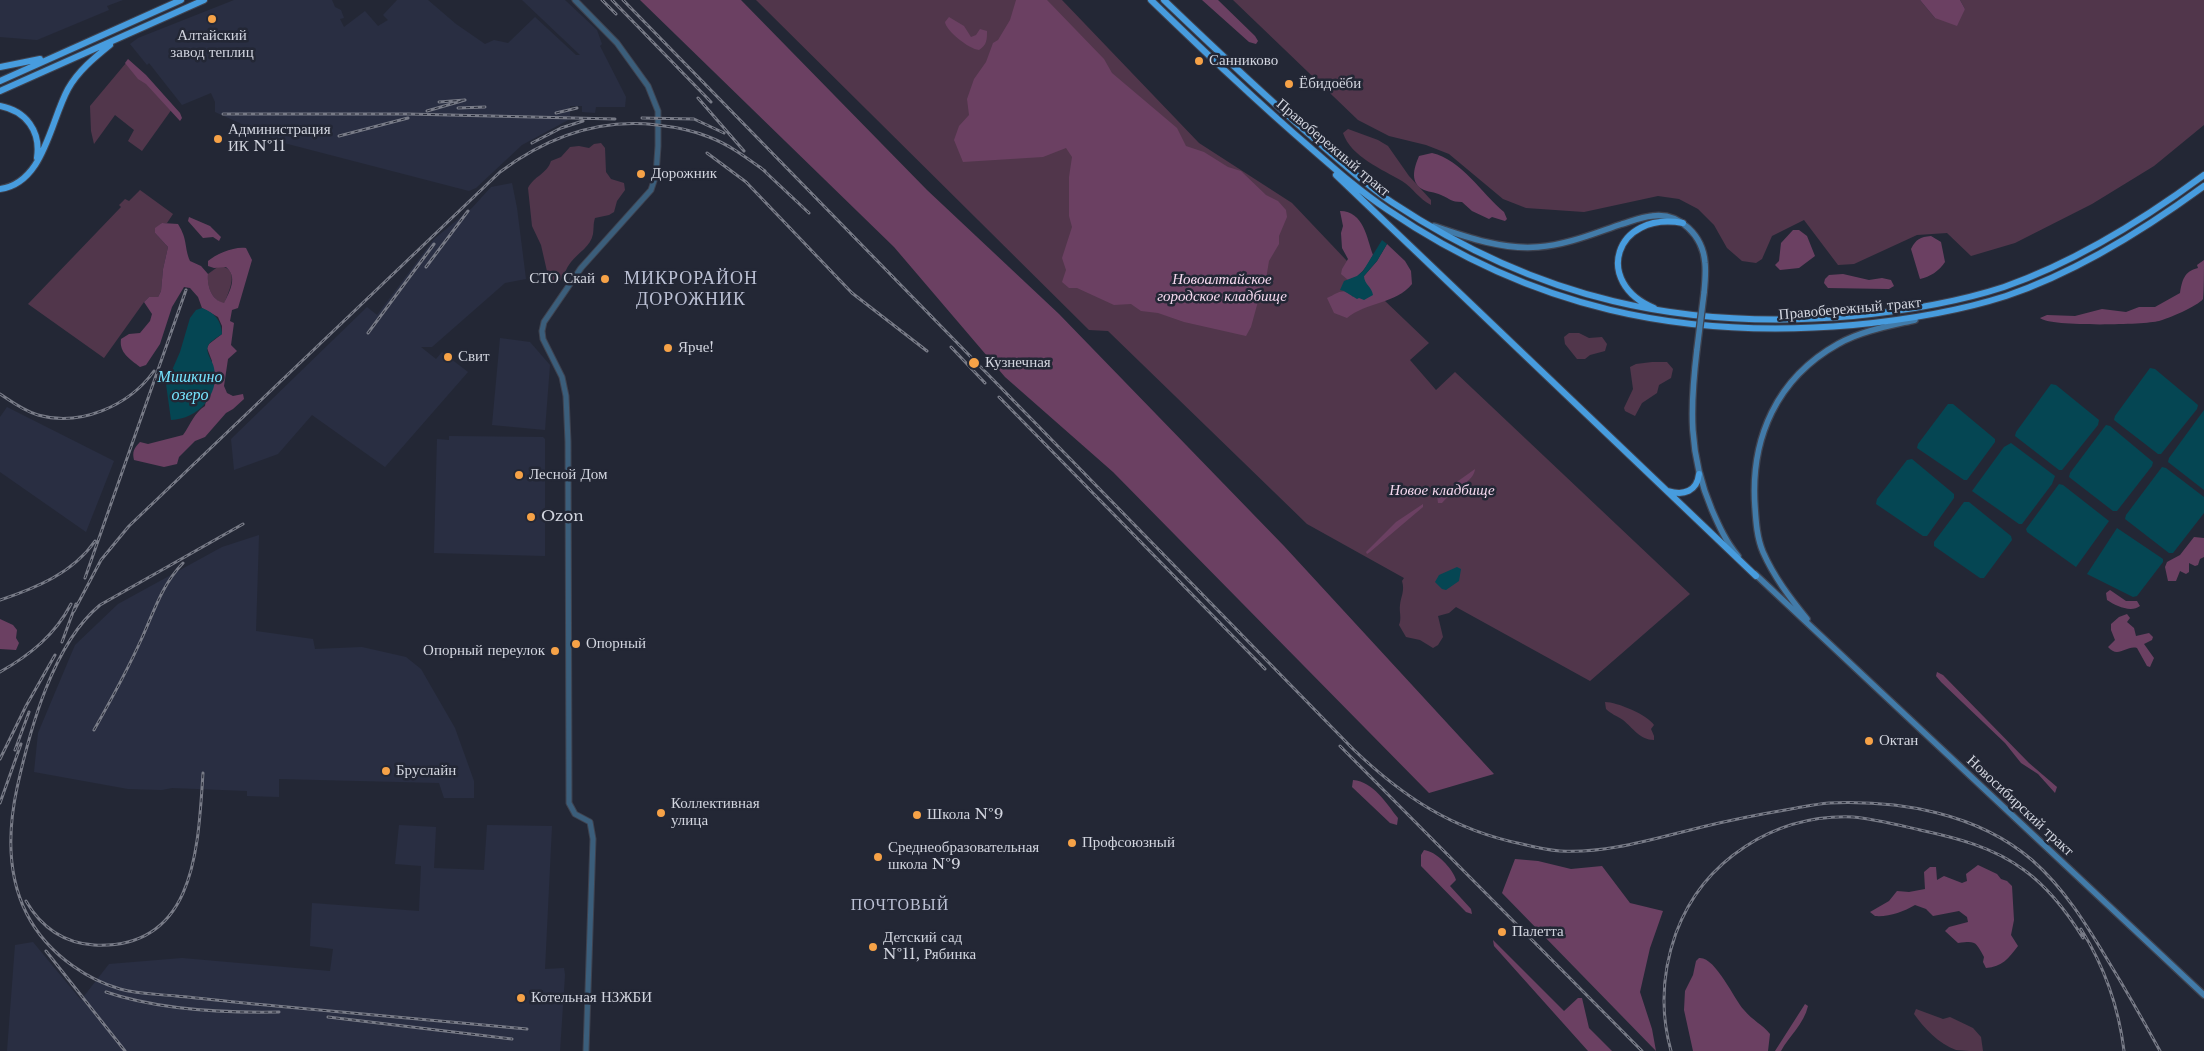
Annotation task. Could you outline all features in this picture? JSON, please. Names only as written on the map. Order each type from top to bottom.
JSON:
[{"type":"highway","points":[[0,81],[181,0]]},
{"type":"highway","points":[[0,91],[204,0]]},
{"type":"highway","name":"Правобережный тракт","points":[[1151,0],[1282,124],[1356,187],[1388,210],[1420,230],[1496,271],[1531,286],[1592,306],[1665,322],[1742,328],[1819,328],[1938,314],[1971,307],[2009,294],[2077,265],[2141,229],[2204,186]]},
{"type":"highway","name":"Правобережный тракт","points":[[1164,0],[1289,116],[1362,180],[1393,203],[1470,248],[1534,277],[1594,297],[1666,313],[1743,320],[1818,319],[1936,305],[1969,298],[2007,286],[2074,257],[2136,221],[2204,175]]},
{"type":"highway","points":[[0,190],[19,183],[34,166],[68,90],[75,79],[90,61],[117,38]]},
{"type":"highway","points":[[0,67],[33,62],[68,51]]},
{"type":"highway","points":[[0,106],[19,113],[33,128],[38,147],[34,166]]},
{"type":"highway","points":[[1282,124],[1756,576]]},
{"type":"highway","points":[[1666,313],[1638,299],[1624,284],[1618,268],[1620,252],[1628,236],[1646,224],[1668,220],[1682,223]]},
{"type":"highway","points":[[1661,487],[1674,493],[1690,491],[1698,481],[1699,474]]},
{"type":"main road","points":[[1425,222],[1471,237],[1526,248],[1553,246],[1654,216],[1672,218],[1692,230],[1703,250],[1706,267],[1691,418],[1693,447],[1699,474],[1707,499],[1723,534],[1736,554],[1756,576],[1819,634]]},
{"type":"main road","points":[[1819,634],[1781,586],[1763,550],[1758,535],[1754,471],[1756,455],[1764,428],[1770,414],[1789,386],[1806,367],[1828,350],[1868,332],[1938,314]]},
{"type":"main road","name":"Новосибирский тракт","points":[[1819,634],[2204,995]]},
{"type":"street","points":[[575,0],[617,43],[632,61],[648,86],[658,111],[659,132],[656,175],[651,190],[581,268],[551,310],[544,322],[542,331],[544,344],[562,377],[566,396],[568,442],[568,795],[570,808],[590,822],[593,839],[586,1051]]},
{"type":"shaded area","points":[[0,0],[123,0],[107,6],[109,10],[37,40],[0,37]]},
{"type":"shaded area","points":[[234,0],[332,0],[335,7],[341,10],[344,18],[340,19],[344,27],[365,11],[378,26],[388,20],[383,15],[397,0],[428,0],[456,24],[485,44],[494,40],[508,43],[535,17],[576,55],[580,55],[522,0],[565,0],[597,30],[602,44],[600,46],[626,97],[625,107],[596,107],[595,113],[582,112],[582,106],[570,106],[570,119],[522,145],[476,188],[469,191],[284,143],[215,112],[215,102],[211,93],[182,105],[149,63],[147,65],[130,44],[138,38]]},
{"type":"shaded area","points":[[512,183],[526,279],[505,283],[432,347],[421,347],[436,359],[442,352],[468,372],[385,467],[312,415],[278,454],[234,470],[231,439],[367,307],[377,315],[434,239],[472,208],[491,187]]},
{"type":"shaded area","points":[[500,338],[530,342],[550,365],[545,430],[492,425]]},
{"type":"shaded area","points":[[7,407],[114,461],[86,532],[0,472],[0,417]]},
{"type":"shaded area","points":[[449,436],[543,437],[545,439],[545,556],[434,553],[437,439],[449,440]]},
{"type":"shaded area","points":[[259,535],[256,631],[313,639],[315,649],[362,647],[406,657],[421,669],[455,728],[474,781],[474,798],[444,798],[439,783],[279,779],[279,797],[247,796],[247,791],[172,788],[162,790],[128,789],[34,772],[38,733],[75,645],[118,604],[222,547]]},
{"type":"shaded area","points":[[399,825],[436,827],[434,868],[484,870],[487,825],[552,826],[545,969],[564,968],[560,1051],[7,1051],[15,945],[33,942],[81,1000],[109,964],[182,958],[330,971],[333,949],[310,946],[312,903],[419,911],[421,866],[395,864]]},
{"type":"green space","points":[[640,0],[741,0],[927,190],[1059,314],[1284,546],[1494,774],[1429,793],[1113,472],[1005,377],[894,247]]},
{"type":"green space","name":"Новоалтайское городское кладбище","points":[[756,0],[1062,0],[1199,143],[1292,203],[1384,300],[1429,343],[1410,360],[1436,390],[1455,372],[1690,594],[1590,681],[1456,607],[1449,613],[1438,616],[1443,637],[1438,645],[1433,648],[1420,640],[1406,637],[1399,625],[1403,591],[1402,581],[1404,578],[1307,524],[1108,331],[1089,330]]},
{"type":"green space","points":[[1016,0],[1047,0],[1104,59],[1112,73],[1177,128],[1186,146],[1204,152],[1228,167],[1241,171],[1266,195],[1278,201],[1286,210],[1287,217],[1279,236],[1279,244],[1269,261],[1266,279],[1251,327],[1246,336],[1184,322],[1158,313],[1141,311],[1131,304],[1114,305],[1077,288],[1069,288],[1062,282],[1066,270],[1062,258],[1072,227],[1069,216],[1069,177],[1072,157],[1066,148],[1043,157],[963,162],[954,140],[959,126],[969,115],[967,99],[974,79],[986,62],[993,43],[998,40],[1010,20]]},
{"type":"green space","points":[[1202,0],[1218,0],[1255,36],[1258,41],[1256,44],[1249,42]]},
{"type":"green space","points":[[1233,0],[1920,0],[1935,18],[1965,9],[1960,0],[2204,0],[2204,125],[2154,166],[2092,204],[2015,243],[1971,256],[1947,233],[1917,235],[1854,264],[1838,265],[1804,220],[1772,236],[1762,259],[1756,263],[1742,261],[1727,248],[1714,225],[1698,209],[1679,199],[1658,196],[1584,212],[1526,208],[1503,199],[1449,154],[1426,145],[1389,136],[1358,120]]},
{"type":"green space","points":[[1920,0],[1960,0],[1965,9],[1957,26],[1935,18]]},
{"type":"green space","points":[[949,17],[964,26],[971,37],[976,35],[980,29],[987,31],[987,39],[984,46],[979,50],[975,49],[959,39],[946,26],[945,22]]},
{"type":"green space","points":[[128,59],[146,75],[180,113],[182,118],[180,121],[146,84],[138,79],[125,63]]},
{"type":"green space","points":[[126,63],[172,109],[142,151],[128,141],[134,130],[115,115],[94,144],[91,131],[90,106]]},
{"type":"green space","points":[[1348,129],[1378,140],[1388,146],[1409,176],[1431,200],[1431,205],[1402,181],[1360,156],[1347,141],[1343,133]]},
{"type":"green space","points":[[601,143],[605,148],[606,172],[611,179],[624,183],[625,190],[617,201],[614,212],[595,218],[590,242],[567,267],[558,283],[549,280],[541,245],[532,226],[528,188],[547,169],[551,161],[561,157],[570,147],[589,148],[594,144]]},
{"type":"green space","points":[[1432,153],[1453,162],[1504,212],[1507,219],[1505,221],[1492,217],[1489,219],[1472,211],[1462,202],[1453,201],[1418,186],[1415,182],[1414,173],[1419,156]]},
{"type":"green space","points":[[140,190],[173,214],[167,223],[162,223],[155,233],[168,247],[161,291],[158,297],[149,297],[144,302],[104,358],[28,304],[121,207],[119,205],[125,199],[129,201]]},
{"type":"green space","points":[[1340,211],[1348,212],[1359,221],[1366,234],[1373,255],[1360,274],[1348,280],[1341,274],[1348,259],[1342,248],[1341,233],[1343,226]]},
{"type":"green space","points":[[189,217],[210,226],[221,237],[219,241],[213,237],[203,238],[188,221]]},
{"type":"green space","points":[[162,223],[178,224],[190,261],[201,266],[208,274],[211,292],[216,299],[224,303],[232,284],[232,275],[226,267],[214,268],[208,266],[208,261],[226,251],[237,248],[246,248],[252,260],[238,308],[232,310],[230,321],[234,323],[231,345],[237,351],[228,359],[224,386],[227,393],[233,396],[243,394],[244,399],[226,413],[205,437],[195,441],[179,457],[177,464],[164,467],[134,460],[134,450],[140,442],[148,444],[183,435],[195,415],[205,406],[212,361],[207,348],[209,344],[222,334],[222,326],[218,317],[202,308],[198,297],[190,288],[184,287],[172,307],[160,344],[146,365],[140,367],[123,352],[121,339],[129,334],[140,333],[150,321],[152,314],[144,302],[149,297],[158,297],[161,291],[168,247],[155,233],[155,228]]},
{"type":"green space","points":[[1793,230],[1799,230],[1807,236],[1815,256],[1799,268],[1780,270],[1775,265],[1779,261],[1781,243]]},
{"type":"green space","points":[[1931,236],[1941,242],[1945,262],[1934,273],[1920,279],[1911,249],[1919,239]]},
{"type":"green space","points":[[1387,244],[1405,261],[1411,271],[1412,284],[1398,296],[1363,309],[1347,318],[1334,313],[1327,298],[1343,292],[1353,297],[1364,280],[1364,276],[1377,261]]},
{"type":"green space","points":[[2204,260],[2203,299],[2189,309],[2163,320],[2135,323],[2077,324],[2047,321],[2040,318],[2047,315],[2075,316],[2102,309],[2126,312],[2139,307],[2155,307],[2180,293],[2187,274],[2193,269],[2198,268],[2197,265]]},
{"type":"green space","points":[[219,266],[226,268],[232,275],[232,281],[224,304],[216,299],[208,283],[208,274]]},
{"type":"green space","points":[[1843,274],[1869,280],[1882,278],[1891,280],[1894,286],[1889,289],[1828,288],[1824,283],[1829,275]]},
{"type":"green space","points":[[1569,333],[1579,333],[1589,338],[1602,337],[1607,344],[1605,351],[1590,355],[1585,359],[1577,359],[1565,344],[1564,337]]},
{"type":"green space","points":[[1667,362],[1673,369],[1671,378],[1659,385],[1657,393],[1642,403],[1635,416],[1625,411],[1624,408],[1633,389],[1630,367],[1636,364]]},
{"type":"green space","points":[[1475,469],[1470,479],[1453,491],[1442,503],[1438,503],[1437,496]]},
{"type":"green space","points":[[1423,504],[1423,507],[1367,554],[1366,552],[1396,522]]},
{"type":"green space","points":[[2194,537],[2204,538],[2204,557],[2200,559],[2198,565],[2195,566],[2189,563],[2189,572],[2186,574],[2180,571],[2176,581],[2168,581],[2165,567],[2167,562],[2180,555]]},
{"type":"green space","points":[[2110,590],[2126,601],[2137,601],[2140,606],[2128,609],[2107,600],[2106,593]]},
{"type":"green space","points":[[2127,614],[2130,618],[2127,622],[2134,628],[2136,636],[2149,633],[2153,637],[2152,640],[2144,644],[2154,658],[2150,667],[2147,666],[2137,648],[2115,652],[2108,647],[2115,640],[2111,624],[2119,617]]},
{"type":"green space","points":[[0,619],[13,625],[17,630],[16,638],[19,643],[16,650],[0,649]]},
{"type":"green space","points":[[1937,672],[1943,675],[2029,763],[2057,787],[2055,793],[2038,774],[2021,763],[2005,743],[1941,682],[1936,676]]},
{"type":"green space","points":[[1605,702],[1617,704],[1646,717],[1654,725],[1651,729],[1654,740],[1641,736],[1623,720],[1608,711]]},
{"type":"green space","points":[[1353,780],[1367,785],[1379,794],[1398,818],[1397,825],[1390,823],[1352,787]]},
{"type":"green space","points":[[1424,850],[1439,857],[1451,871],[1456,880],[1450,886],[1471,909],[1472,914],[1466,912],[1421,866],[1421,855]]},
{"type":"green space","points":[[1515,859],[1538,861],[1571,869],[1602,866],[1630,903],[1663,911],[1650,948],[1640,992],[1652,1029],[1656,1051],[1502,893]]},
{"type":"green space","points":[[1978,865],[1997,874],[2012,886],[2014,920],[2011,935],[2018,946],[2001,964],[1986,968],[1983,962],[1984,957],[1977,945],[1972,942],[1958,943],[1945,931],[1949,927],[1968,922],[1967,917],[1959,911],[1933,916],[1926,909],[1915,905],[1901,912],[1885,916],[1875,916],[1870,912],[1889,901],[1897,891],[1909,892],[1925,889],[1924,872],[1930,867],[1936,867],[1937,880],[1944,876],[1962,883],[1967,881],[1966,874]]},
{"type":"green space","points":[[1493,940],[1564,1011],[1578,998],[1582,998],[1589,1028],[1612,1051],[1588,1051],[1494,946]]},
{"type":"green space","points":[[1699,958],[1705,959],[1718,971],[1744,1010],[1770,1034],[1768,1051],[1693,1051],[1684,1010],[1685,991],[1693,975],[1696,961]]},
{"type":"green space","points":[[1805,1004],[1808,1006],[1800,1024],[1781,1051],[1775,1051]]},
{"type":"green space","points":[[1916,1009],[1943,1019],[1950,1017],[1973,1028],[1981,1037],[1983,1051],[1956,1050],[1944,1044],[1927,1030],[1914,1014]]},
{"type":"water","points":[[1382,240],[1387,244],[1377,261],[1364,276],[1373,295],[1364,300],[1357,299],[1340,290],[1344,281],[1357,276],[1363,271]]},
{"type":"water","name":"Мишкино озеро","points":[[202,308],[216,318],[222,334],[210,343],[207,349],[214,368],[214,387],[205,404],[198,410],[181,419],[171,420],[166,384],[180,352],[190,318],[196,310]]},
{"type":"water","points":[[2150,368],[2155,369],[2198,405],[2197,409],[2161,454],[2158,454],[2114,420]]},
{"type":"water","points":[[2051,384],[2056,385],[2099,420],[2098,425],[2062,470],[2059,470],[2015,436]]},
{"type":"water","points":[[1948,404],[1953,404],[1995,439],[1995,442],[1967,480],[1964,480],[1917,448]]},
{"type":"water","points":[[2204,410],[2204,490],[2168,462]]},
{"type":"water","points":[[2106,425],[2110,426],[2153,462],[2152,466],[2117,511],[2113,511],[2069,477],[2070,473]]},
{"type":"water","points":[[2011,443],[2055,476],[2052,484],[2022,524],[2019,524],[1972,491],[2004,447]]},
{"type":"water","points":[[1912,459],[1954,494],[1954,498],[1927,536],[1923,536],[1876,504],[1877,499],[1907,460]]},
{"type":"water","points":[[2162,467],[2166,468],[2204,497],[2204,513],[2173,553],[2169,553],[2125,519],[2126,515]]},
{"type":"water","points":[[2059,484],[2063,485],[2109,521],[2076,567],[2027,532],[2026,529]]},
{"type":"water","points":[[1964,502],[1969,502],[2011,536],[2012,540],[1984,578],[1980,578],[1934,546],[1934,542]]},
{"type":"water","points":[[2117,528],[2163,559],[2163,562],[2137,596],[2133,597],[2087,574]]},
{"type":"water","points":[[1457,567],[1461,569],[1459,581],[1446,590],[1442,589],[1435,582],[1439,575]]},
{"type":"railway","points":[[602,0],[616,14]]},
{"type":"railway","points":[[612,0],[711,102]]},
{"type":"railway","points":[[623,0],[1353,749],[1410,796],[1430,809],[1474,830],[1497,838],[1560,851],[1613,848],[1735,820],[1829,803],[1883,804],[1910,807],[1962,821],[1987,831],[2010,844],[2032,860],[2054,882],[2074,907],[2091,933],[2160,1051]]},
{"type":"railway","points":[[698,98],[744,151]]},
{"type":"railway","points":[[427,111],[465,100],[439,102]]},
{"type":"railway","points":[[458,108],[485,107]]},
{"type":"railway","points":[[556,113],[577,108]]},
{"type":"railway","points":[[223,114],[408,114],[615,119]]},
{"type":"railway","points":[[339,136],[408,118]]},
{"type":"railway","points":[[642,118],[694,119],[724,133]]},
{"type":"railway","points":[[532,143],[561,128],[583,121]]},
{"type":"railway","points":[[74,611],[101,560],[129,526],[500,172],[518,160],[536,149],[574,133],[615,124],[636,124],[670,127],[717,140],[765,171]]},
{"type":"railway","points":[[707,153],[746,182],[852,293],[927,351]]},
{"type":"railway","points":[[760,167],[809,213]]},
{"type":"railway","points":[[426,267],[468,211]]},
{"type":"railway","points":[[368,333],[434,244]]},
{"type":"railway","points":[[85,578],[186,290]]},
{"type":"railway","points":[[951,347],[985,383]]},
{"type":"railway","points":[[0,394],[18,406],[38,415],[54,418],[87,416],[102,411],[131,394],[154,371]]},
{"type":"railway","points":[[999,397],[1265,669]]},
{"type":"railway","points":[[243,524],[100,605],[83,622],[57,664],[37,714],[22,765],[13,814],[11,839],[12,864],[16,887],[36,930],[52,949],[73,966],[101,982],[127,991],[527,1029]]},
{"type":"railway","points":[[0,600],[27,590],[65,571],[95,541]]},
{"type":"railway","points":[[94,730],[130,663],[163,590],[183,563]]},
{"type":"railway","points":[[0,672],[22,659],[41,643],[65,615],[71,604]]},
{"type":"railway","points":[[62,642],[76,604]]},
{"type":"railway","points":[[0,759],[26,706],[55,655]]},
{"type":"railway","points":[[15,750],[29,712]]},
{"type":"railway","points":[[0,803],[21,744]]},
{"type":"railway","points":[[1340,746],[1642,1051]]},
{"type":"railway","points":[[26,901],[46,926],[63,937],[83,944],[128,942],[153,931],[172,912],[185,889],[193,861],[198,832],[203,773]]},
{"type":"railway","points":[[1671,1051],[1665,1021],[1665,977],[1671,948],[1688,907],[1704,884],[1723,863],[1745,846],[1770,833],[1796,824],[1824,818],[1861,818],[1948,836],[1987,849],[2012,862],[2042,885],[2071,919],[2083,938]]},
{"type":"railway","points":[[2081,929],[2097,958],[2109,988],[2122,1035],[2124,1051]]},
{"type":"railway","points":[[46,951],[125,1051]]},
{"type":"railway","points":[[106,992],[169,1007],[213,1011],[279,1012]]},
{"type":"railway","points":[[328,1017],[512,1039]]},
{"type":"place","name":"Алтайский завод теплиц","points":[[212,19]]},
{"type":"place","name":"Санниково","points":[[1199,61]]},
{"type":"place","name":"Ёбидоёби","points":[[1289,84]]},
{"type":"place","name":"Администрация ИК №11","points":[[218,139]]},
{"type":"place","name":"Дорожник","points":[[641,174]]},
{"type":"place","name":"СТО Скай","points":[[605,279]]},
{"type":"place","name":"Ярче!","points":[[668,348]]},
{"type":"place","name":"Свит","points":[[448,357]]},
{"type":"place","name":"Кузнечная","points":[[974,363]]},
{"type":"place","name":"Лесной Дом","points":[[519,475]]},
{"type":"place","name":"Ozon","points":[[531,517]]},
{"type":"place","name":"Опорный","points":[[576,644]]},
{"type":"place","name":"Опорный переулок","points":[[555,651]]},
{"type":"place","name":"Октан","points":[[1869,741]]},
{"type":"place","name":"Бруслайн","points":[[386,771]]},
{"type":"place","name":"Коллективная улица","points":[[661,813]]},
{"type":"place","name":"Школа №9","points":[[917,815]]},
{"type":"place","name":"Профсоюзный","points":[[1072,843]]},
{"type":"place","name":"Среднеобразовательная школа №9","points":[[878,857]]},
{"type":"place","name":"Палетта","points":[[1502,932]]},
{"type":"place","name":"Детский сад №11, Рябинка","points":[[873,947]]},
{"type":"place","name":"Котельная НЗЖБИ","points":[[521,998]]},
{"type":"district","name":"МИКРОРАЙОН ДОРОЖНИК","points":[[691,289]]},
{"type":"district","name":"ПОЧТОВЫЙ","points":[[900,905]]},
{"type":"park label","name":"Новое кладбище","points":[[1442,491]]}]
